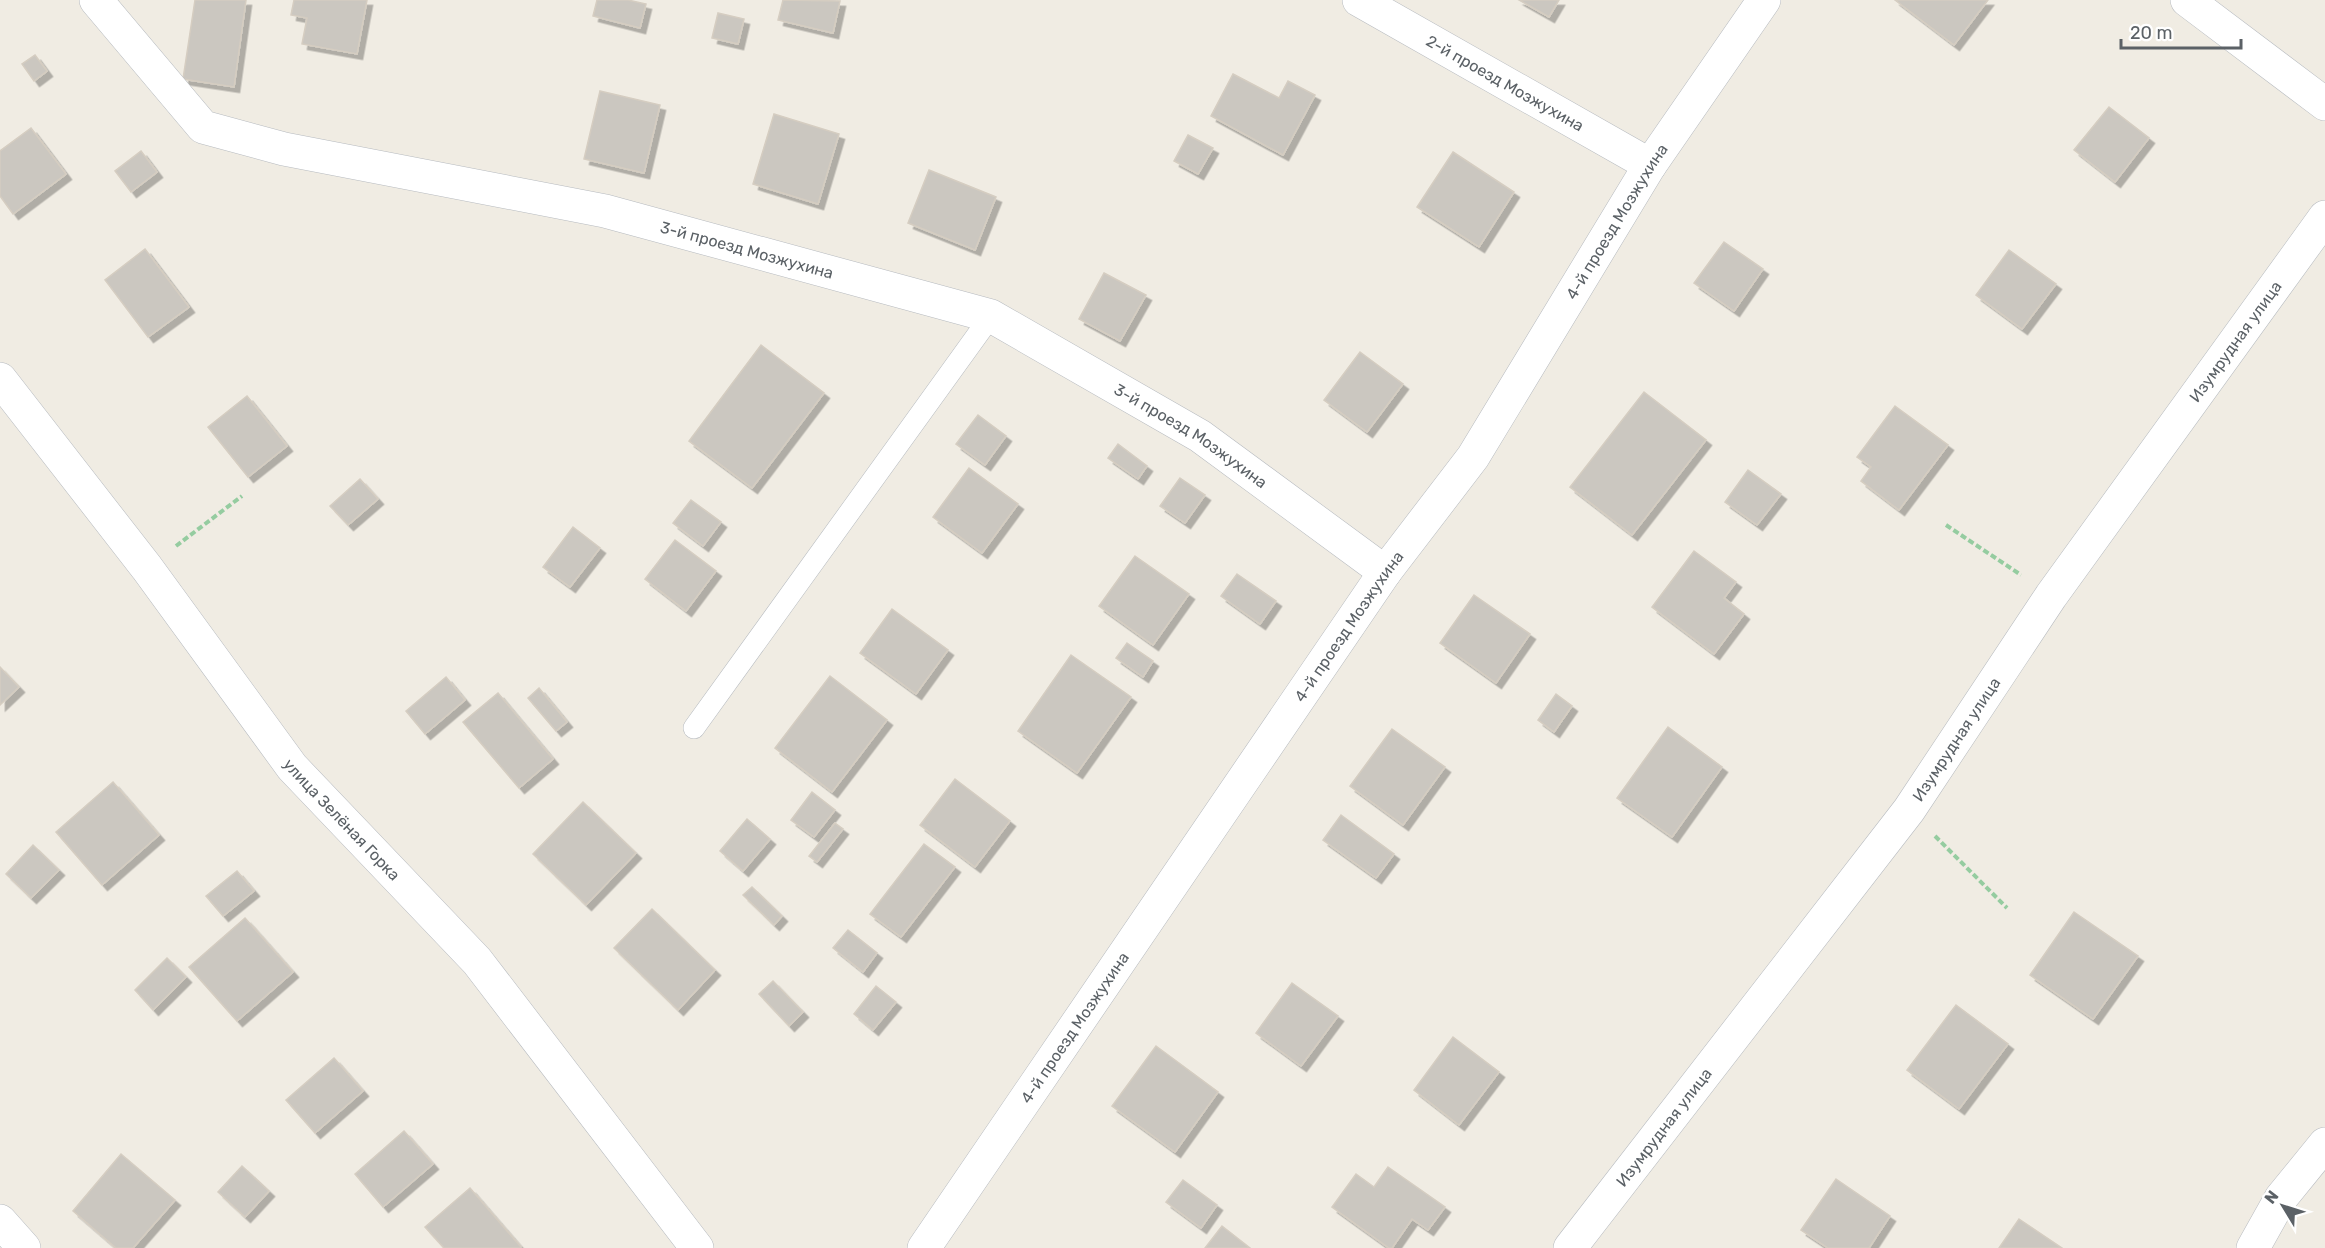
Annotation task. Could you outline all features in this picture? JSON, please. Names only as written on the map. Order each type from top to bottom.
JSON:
[{"type":"street","name":"3-й проезд Мозжухина","points":[[96,0],[203,127],[284,149],[605,211],[991,316],[1200,436],[1385,572]]},
{"type":"street","name":"2-й проезд Мозжухина","points":[[1359,0],[1650,165]]},
{"type":"street","name":"4-й проезд Мозжухина","points":[[924,1248],[1385,572],[1473,457],[1650,165],[1764,0]]},
{"type":"street","points":[[2187,0],[2325,105]]},
{"type":"street","name":"Изумрудная улица","points":[[1570,1248],[1909,810],[2051,596],[2325,217]]},
{"type":"street","name":"улица Зелёная Горка","points":[[0,379],[147,568],[292,766],[477,961],[697,1248]]},
{"type":"street","points":[[2253,1248],[2281,1198],[2325,1144]]},
{"type":"street","points":[[0,1221],[24,1248]]},
{"type":"lane","points":[[694,728],[991,316]]},
{"type":"path","points":[[147,568],[243,496]]},
{"type":"path","points":[[1946,525],[2051,596]]},
{"type":"path","points":[[1909,810],[2007,908]]},
{"type":"building","points":[[195,0],[246,0],[234,87],[183,79]]},
{"type":"building","points":[[294,0],[367,0],[357,54],[302,44],[307,18],[291,15]]},
{"type":"building","points":[[597,0],[628,0],[646,4],[640,28],[593,16]]},
{"type":"building","points":[[783,0],[840,1],[833,33],[778,20]]},
{"type":"building","points":[[1519,0],[1559,0],[1549,17]]},
{"type":"building","points":[[1895,0],[1988,0],[1954,45]]},
{"type":"building","points":[[718,13],[744,19],[738,44],[712,38]]},
{"type":"building","points":[[35,55],[47,71],[34,81],[22,64]]},
{"type":"building","points":[[1233,74],[1279,98],[1288,81],[1315,95],[1283,155],[1211,116]]},
{"type":"building","points":[[600,91],[660,105],[644,173],[584,159]]},
{"type":"building","points":[[2109,107],[2149,138],[2115,182],[2074,150]]},
{"type":"building","points":[[774,114],[839,134],[818,204],[753,184]]},
{"type":"building","points":[[31,128],[66,174],[13,214],[0,196],[0,151]]},
{"type":"building","points":[[1188,135],[1213,148],[1198,174],[1174,161]]},
{"type":"building","points":[[141,151],[157,172],[131,192],[115,171]]},
{"type":"building","points":[[1453,152],[1514,192],[1479,247],[1417,207]]},
{"type":"building","points":[[929,170],[996,197],[975,250],[908,223]]},
{"type":"building","points":[[1724,242],[1763,269],[1734,311],[1694,283]]},
{"type":"building","points":[[145,249],[189,307],[148,337],[105,280]]},
{"type":"building","points":[[2009,250],[2056,284],[2022,329],[1976,295]]},
{"type":"building","points":[[1104,273],[1146,295],[1120,341],[1079,319]]},
{"type":"building","points":[[761,345],[824,393],[752,488],[689,441]]},
{"type":"building","points":[[1360,352],[1403,384],[1367,432],[1324,400]]},
{"type":"building","points":[[1644,392],[1706,440],[1632,535],[1570,487]]},
{"type":"building","points":[[247,396],[287,446],[248,477],[208,427]]},
{"type":"building","points":[[1895,406],[1948,445],[1899,510],[1861,481],[1871,467],[1857,457]]},
{"type":"building","points":[[978,415],[1006,436],[985,465],[956,444]]},
{"type":"building","points":[[1118,444],[1147,466],[1138,479],[1108,458]]},
{"type":"building","points":[[969,468],[1018,504],[982,553],[933,517]]},
{"type":"building","points":[[1748,470],[1781,494],[1757,525],[1725,502]]},
{"type":"building","points":[[1180,478],[1205,495],[1185,523],[1160,506]]},
{"type":"building","points":[[360,479],[378,499],[348,525],[330,506]]},
{"type":"building","points":[[691,500],[721,522],[703,546],[673,523]]},
{"type":"building","points":[[573,527],[600,548],[570,587],[543,567]]},
{"type":"building","points":[[675,540],[716,571],[686,611],[645,579]]},
{"type":"building","points":[[1694,551],[1736,582],[1724,598],[1744,614],[1714,654],[1652,607]]},
{"type":"building","points":[[1135,556],[1189,594],[1153,645],[1099,606]]},
{"type":"building","points":[[1237,574],[1276,601],[1260,624],[1221,596]]},
{"type":"building","points":[[1474,595],[1530,634],[1496,683],[1440,643]]},
{"type":"building","points":[[892,609],[948,650],[916,694],[860,653]]},
{"type":"building","points":[[1127,643],[1153,661],[1143,677],[1116,658]]},
{"type":"building","points":[[1071,655],[1131,697],[1077,773],[1018,731]]},
{"type":"building","points":[[0,667],[19,687],[0,705]]},
{"type":"building","points":[[830,676],[887,720],[832,792],[775,748]]},
{"type":"building","points":[[446,677],[465,700],[425,734],[406,711]]},
{"type":"building","points":[[539,688],[567,722],[556,731],[528,698]]},
{"type":"building","points":[[498,693],[553,759],[519,788],[463,722]]},
{"type":"building","points":[[1556,694],[1572,706],[1554,732],[1538,720]]},
{"type":"building","points":[[1668,727],[1722,767],[1672,837],[1617,798]]},
{"type":"building","points":[[1392,729],[1445,767],[1403,825],[1350,786]]},
{"type":"building","points":[[955,779],[1010,821],[975,867],[920,825]]},
{"type":"building","points":[[113,782],[159,835],[102,885],[56,832]]},
{"type":"building","points":[[812,792],[835,810],[814,837],[791,820]]},
{"type":"building","points":[[583,802],[636,853],[586,905],[533,854]]},
{"type":"building","points":[[1341,815],[1394,854],[1376,878],[1323,840]]},
{"type":"building","points":[[747,819],[770,839],[743,871],[720,851]]},
{"type":"building","points":[[835,823],[843,829],[817,862],[809,856]]},
{"type":"building","points":[[924,844],[955,867],[901,937],[870,914]]},
{"type":"building","points":[[33,845],[59,870],[31,898],[6,874]]},
{"type":"building","points":[[237,871],[254,891],[223,916],[206,896]]},
{"type":"building","points":[[752,887],[782,916],[774,925],[743,895]]},
{"type":"building","points":[[652,909],[715,970],[678,1010],[614,948]]},
{"type":"building","points":[[2074,912],[2138,956],[2093,1019],[2030,975]]},
{"type":"building","points":[[245,918],[293,972],[237,1021],[189,967]]},
{"type":"building","points":[[848,930],[877,953],[863,972],[833,948]]},
{"type":"building","points":[[167,958],[186,977],[153,1010],[135,990]]},
{"type":"building","points":[[773,981],[803,1012],[789,1026],[759,994]]},
{"type":"building","points":[[1292,983],[1338,1016],[1301,1066],[1256,1033]]},
{"type":"building","points":[[876,986],[896,1002],[873,1030],[854,1014]]},
{"type":"building","points":[[1956,1005],[2008,1044],[1959,1109],[1907,1070]]},
{"type":"building","points":[[1453,1037],[1499,1072],[1459,1125],[1414,1090]]},
{"type":"building","points":[[1156,1046],[1218,1092],[1175,1152],[1112,1106]]},
{"type":"building","points":[[334,1058],[363,1091],[315,1133],[286,1100]]},
{"type":"building","points":[[404,1131],[433,1164],[383,1207],[355,1174]]},
{"type":"building","points":[[121,1154],[175,1200],[133,1248],[116,1248],[73,1211]]},
{"type":"building","points":[[242,1166],[269,1191],[245,1217],[218,1192]]},
{"type":"building","points":[[1388,1167],[1445,1207],[1428,1230],[1412,1219],[1392,1248],[1332,1207],[1356,1174],[1374,1187]]},
{"type":"building","points":[[1836,1179],[1890,1216],[1869,1248],[1828,1248],[1801,1230]]},
{"type":"building","points":[[1183,1180],[1217,1205],[1201,1228],[1166,1202]]},
{"type":"building","points":[[470,1188],[520,1248],[444,1248],[425,1227]]},
{"type":"building","points":[[2019,1219],[2062,1248],[1999,1248]]},
{"type":"building","points":[[1222,1226],[1250,1248],[1205,1248]]}]
